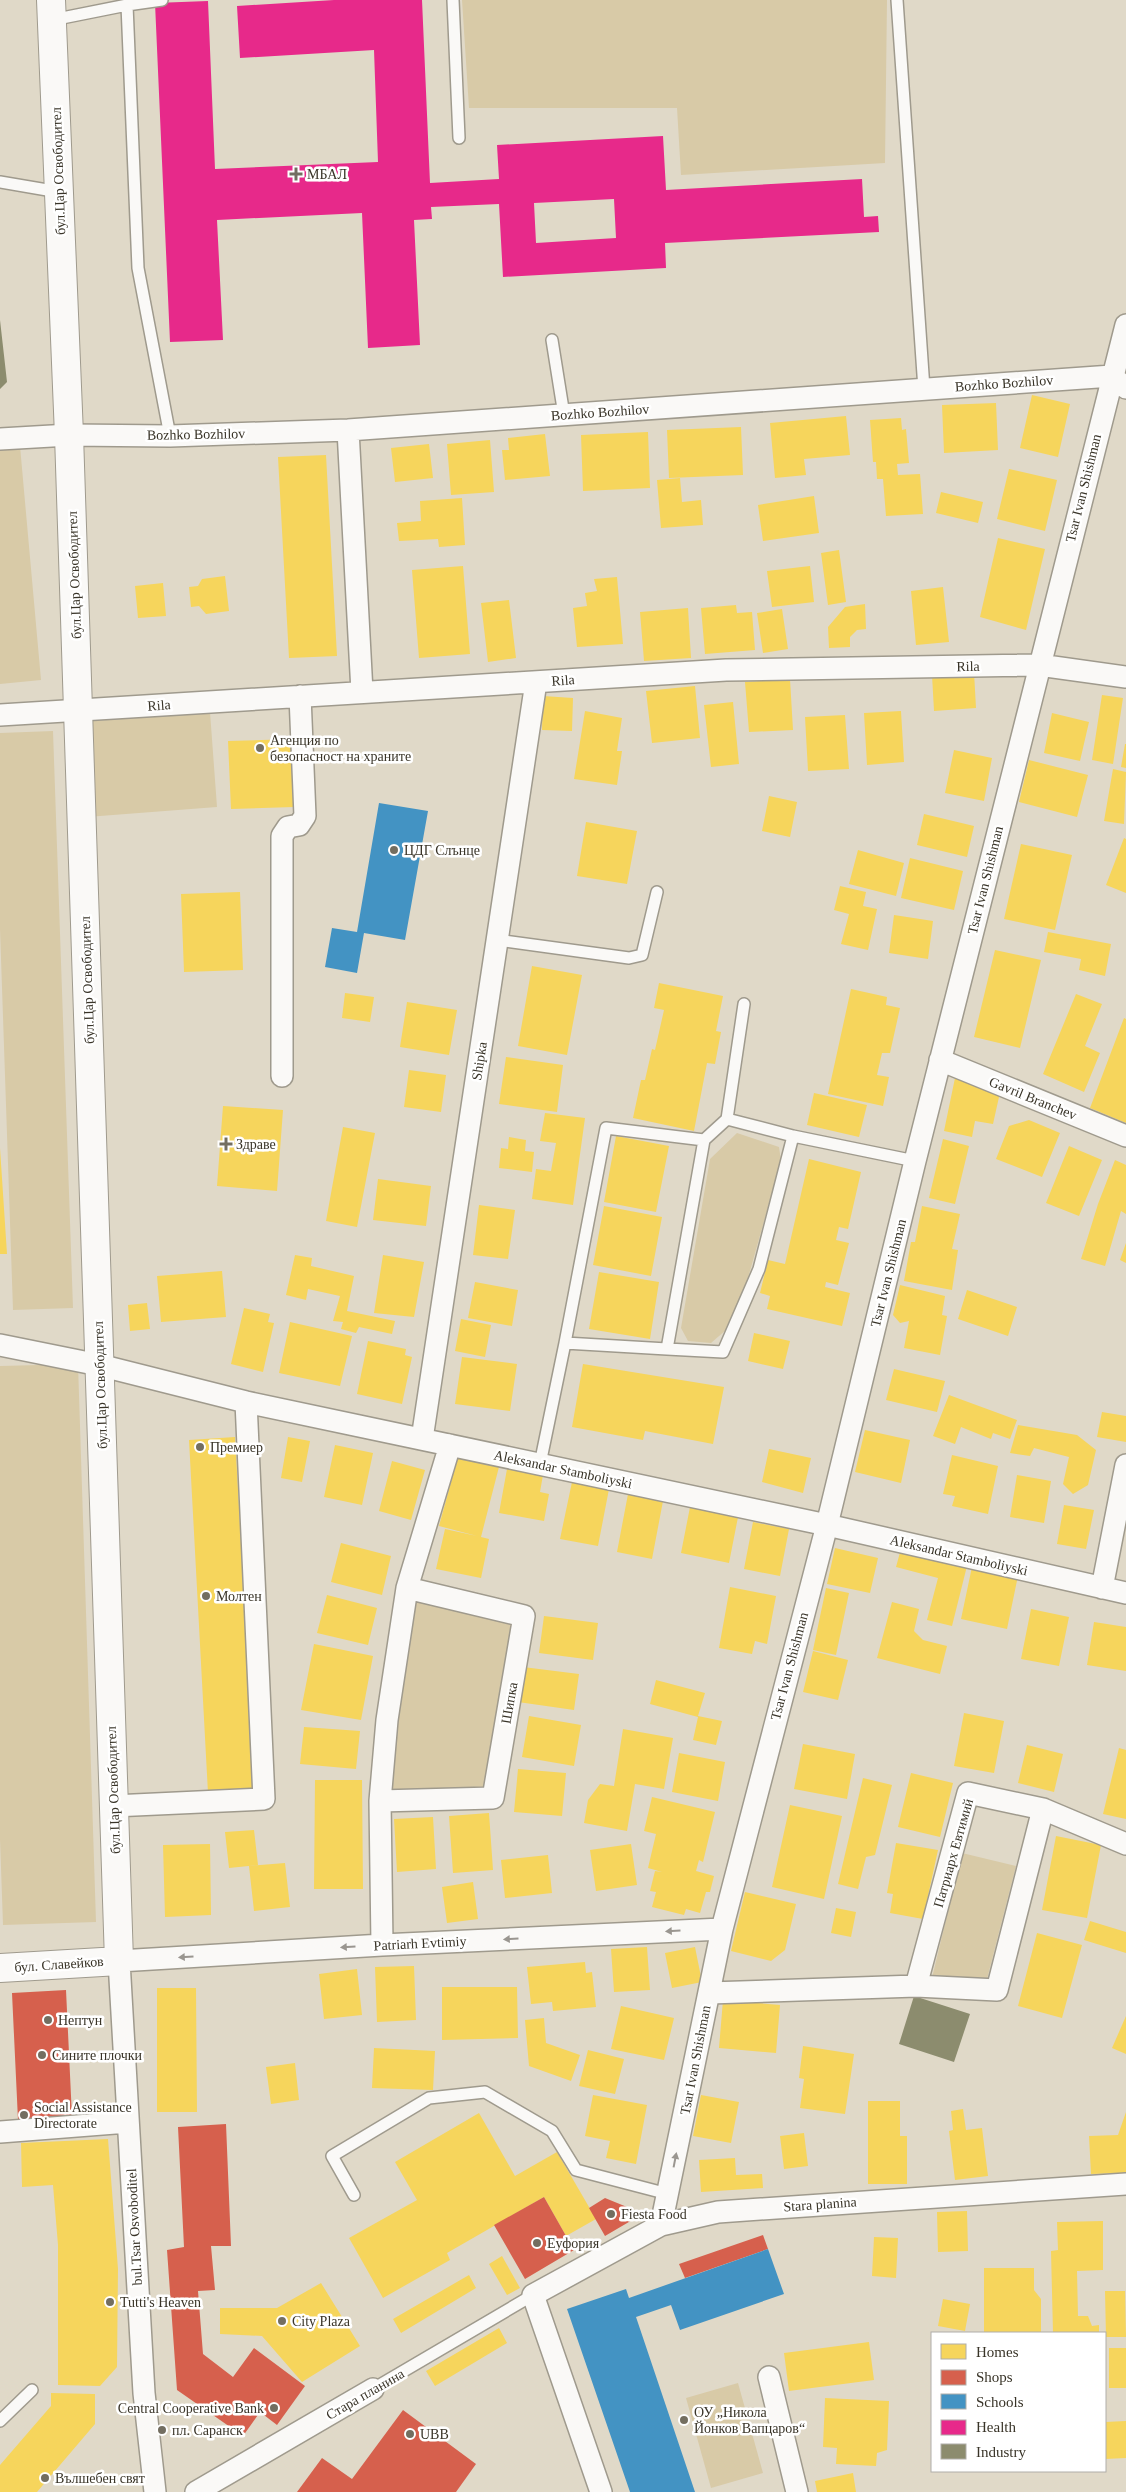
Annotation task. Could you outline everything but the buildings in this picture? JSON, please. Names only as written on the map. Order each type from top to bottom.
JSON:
[{"type":"street","name":"бул.Цар Освободител","points":[[52,10],[69,435],[119,1960]]},
{"type":"street","name":"Tsar Ivan Shishman","points":[[661,2225],[722,1929],[827,1524],[915,1161],[1039,665],[1119,382],[1126,325]]},
{"type":"street","name":"Bozhko Bozhilov","points":[[0,439],[69,435],[170,436],[348,430],[924,389],[1119,382]]},
{"type":"street","points":[[348,430],[362,692]]},
{"type":"street","name":"Rila","points":[[0,715],[726,670],[1039,665],[1126,676]]},
{"type":"street","name":"Shipka","points":[[422,1440],[536,682]]},
{"type":"street","points":[[282,1076],[282,836],[288,827],[299,825],[305,816],[300,696]]},
{"type":"street","name":"Gavril Branchev","points":[[940,1060],[1126,1136]]},
{"type":"street","name":"Aleksandar Stamboliyski","points":[[0,1345],[99,1365],[246,1402],[827,1524],[1126,1593]]},
{"type":"street","points":[[113,1806],[264,1799],[246,1402]]},
{"type":"street","points":[[382,1945],[380,1801],[387,1720],[406,1588],[450,1445]]},
{"type":"street","points":[[1102,1588],[1126,1465]]},
{"type":"street","name":"Шипка","points":[[380,1801],[493,1798],[524,1616],[406,1588]]},
{"type":"street","name":"Патриарх Евтимий","points":[[916,1986],[968,1793],[1043,1809],[1126,1844]]},
{"type":"street","points":[[708,1993],[916,1986],[996,1990],[1043,1809]]},
{"type":"street","name":"Patriarh Evtimiy","points":[[119,1960],[722,1929]]},
{"type":"street","name":"бул. Славейков","points":[[0,1968],[119,1960]]},
{"type":"street","name":"bul.Tsar Osvoboditel","points":[[119,1960],[144,2393],[156,2492]]},
{"type":"street","points":[[0,2132],[128,2122]]},
{"type":"street","name":"Stara planina","points":[[533,2296],[661,2225],[718,2212],[1126,2184]]},
{"type":"street","points":[[533,2296],[601,2492]]},
{"type":"street","points":[[770,2378],[797,2492]]},
{"type":"street","name":"Стара планина","points":[[196,2492],[373,2389]]},
{"type":"lane","points":[[52,10],[126,5],[162,0]]},
{"type":"lane","points":[[453,0],[459,138]]},
{"type":"lane","points":[[897,0],[924,389]]},
{"type":"lane","points":[[126,5],[138,268],[170,436]]},
{"type":"lane","points":[[0,182],[59,192]]},
{"type":"lane","points":[[552,340],[564,415]]},
{"type":"lane","points":[[497,940],[629,958],[642,955],[657,892]]},
{"type":"lane","points":[[667,1349],[704,1140],[727,1119],[744,1004]]},
{"type":"lane","points":[[727,1119],[794,1136],[915,1161]]},
{"type":"lane","points":[[540,1464],[606,1128],[704,1140]]},
{"type":"lane","points":[[565,1343],[723,1352],[759,1269],[794,1136]]},
{"type":"lane","points":[[354,2194],[332,2156],[429,2098],[485,2092],[552,2131],[576,2170],[668,2194]]},
{"type":"lane","name":"Стара планина","points":[[373,2389],[533,2296]]},
{"type":"lane","points":[[0,2421],[32,2390]]},
{"type":"shaded area","points":[[462,0],[887,0],[885,163],[681,175],[677,108],[469,108]]},
{"type":"shaded area","points":[[20,446],[41,680],[0,684],[0,448]]},
{"type":"shaded area","points":[[210,712],[217,807],[74,818],[67,723]]},
{"type":"shaded area","points":[[53,731],[73,1308],[13,1310],[0,929],[0,733]]},
{"type":"shaded area","points":[[737,1133],[779,1147],[781,1161],[748,1278],[726,1330],[711,1343],[688,1341],[681,1328],[710,1159]]},
{"type":"shaded area","points":[[78,1364],[96,1922],[3,1925],[0,1839],[0,1366]]},
{"type":"shaded area","points":[[413,1595],[514,1618],[486,1793],[386,1796]]},
{"type":"shaded area","points":[[962,1853],[1016,1866],[987,1979],[932,1978]]},
{"type":"shaded area","points":[[738,2383],[763,2473],[711,2488],[686,2398]]},
{"type":"place","name":"МБАЛ","points":[[296,174]]},
{"type":"place","name":"Агенция по безопасност на храните","points":[[260,748]]},
{"type":"place","name":"ЦДГ Слънце","points":[[394,850]]},
{"type":"place","name":"Здраве","points":[[226,1144]]},
{"type":"place","name":"Премиер","points":[[200,1447]]},
{"type":"place","name":"Молтен","points":[[206,1596]]},
{"type":"place","name":"Нептун","points":[[48,2020]]},
{"type":"place","name":"Сините плочки","points":[[42,2055]]},
{"type":"place","name":"Social Assistance Directorate","points":[[24,2115]]},
{"type":"place","name":"Fiesta Food","points":[[611,2214]]},
{"type":"place","name":"Еуфория","points":[[537,2243]]},
{"type":"place","name":"Tutti's Heaven","points":[[110,2302]]},
{"type":"place","name":"City Plaza","points":[[282,2321]]},
{"type":"place","name":"Central Cooperative Bank","points":[[274,2408]]},
{"type":"place","name":"ОУ „Никола Йонков Вапцаров“","points":[[684,2420]]},
{"type":"place","name":"пл. Саранск","points":[[162,2430]]},
{"type":"place","name":"UBB","points":[[410,2434]]},
{"type":"place","name":"Вълшебен свят","points":[[45,2478]]}]
